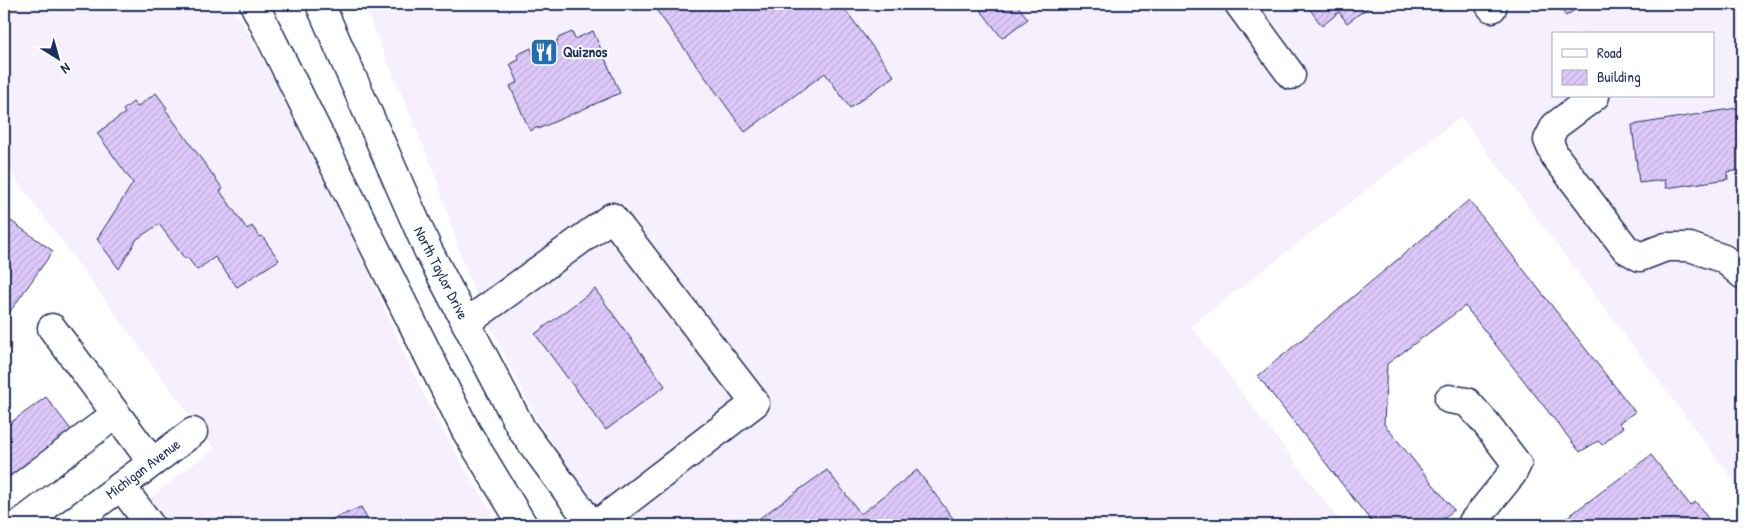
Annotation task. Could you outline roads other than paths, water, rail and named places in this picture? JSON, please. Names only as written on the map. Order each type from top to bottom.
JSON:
[{"type":"main road","points":[[254,4],[466,432],[523,525]]},
{"type":"main road","name":"North Taylor Drive","points":[[320,4],[428,250],[522,430],[593,525]]},
{"type":"main road","points":[[330,4],[339,46]]},
{"type":"main road","points":[[1239,4],[1291,75]]},
{"type":"main road","points":[[1592,98],[1555,126],[1548,140],[1555,156],[1626,249],[1640,257],[1666,247],[1690,247],[1724,259],[1743,275]]},
{"type":"main road","points":[[466,323],[612,217],[755,403],[606,518],[593,525]]},
{"type":"main road","points":[[52,328],[152,462]]},
{"type":"main road","points":[[1449,399],[1467,402],[1517,464],[1512,474],[1472,525]]},
{"type":"main road","points":[[4,499],[116,414]]},
{"type":"main road","name":"Michigan Avenue","points":[[69,525],[193,432]]},
{"type":"main road","points":[[121,486],[150,525]]},
{"type":"place","name":"Quiznos","points":[[544,52]]}]
